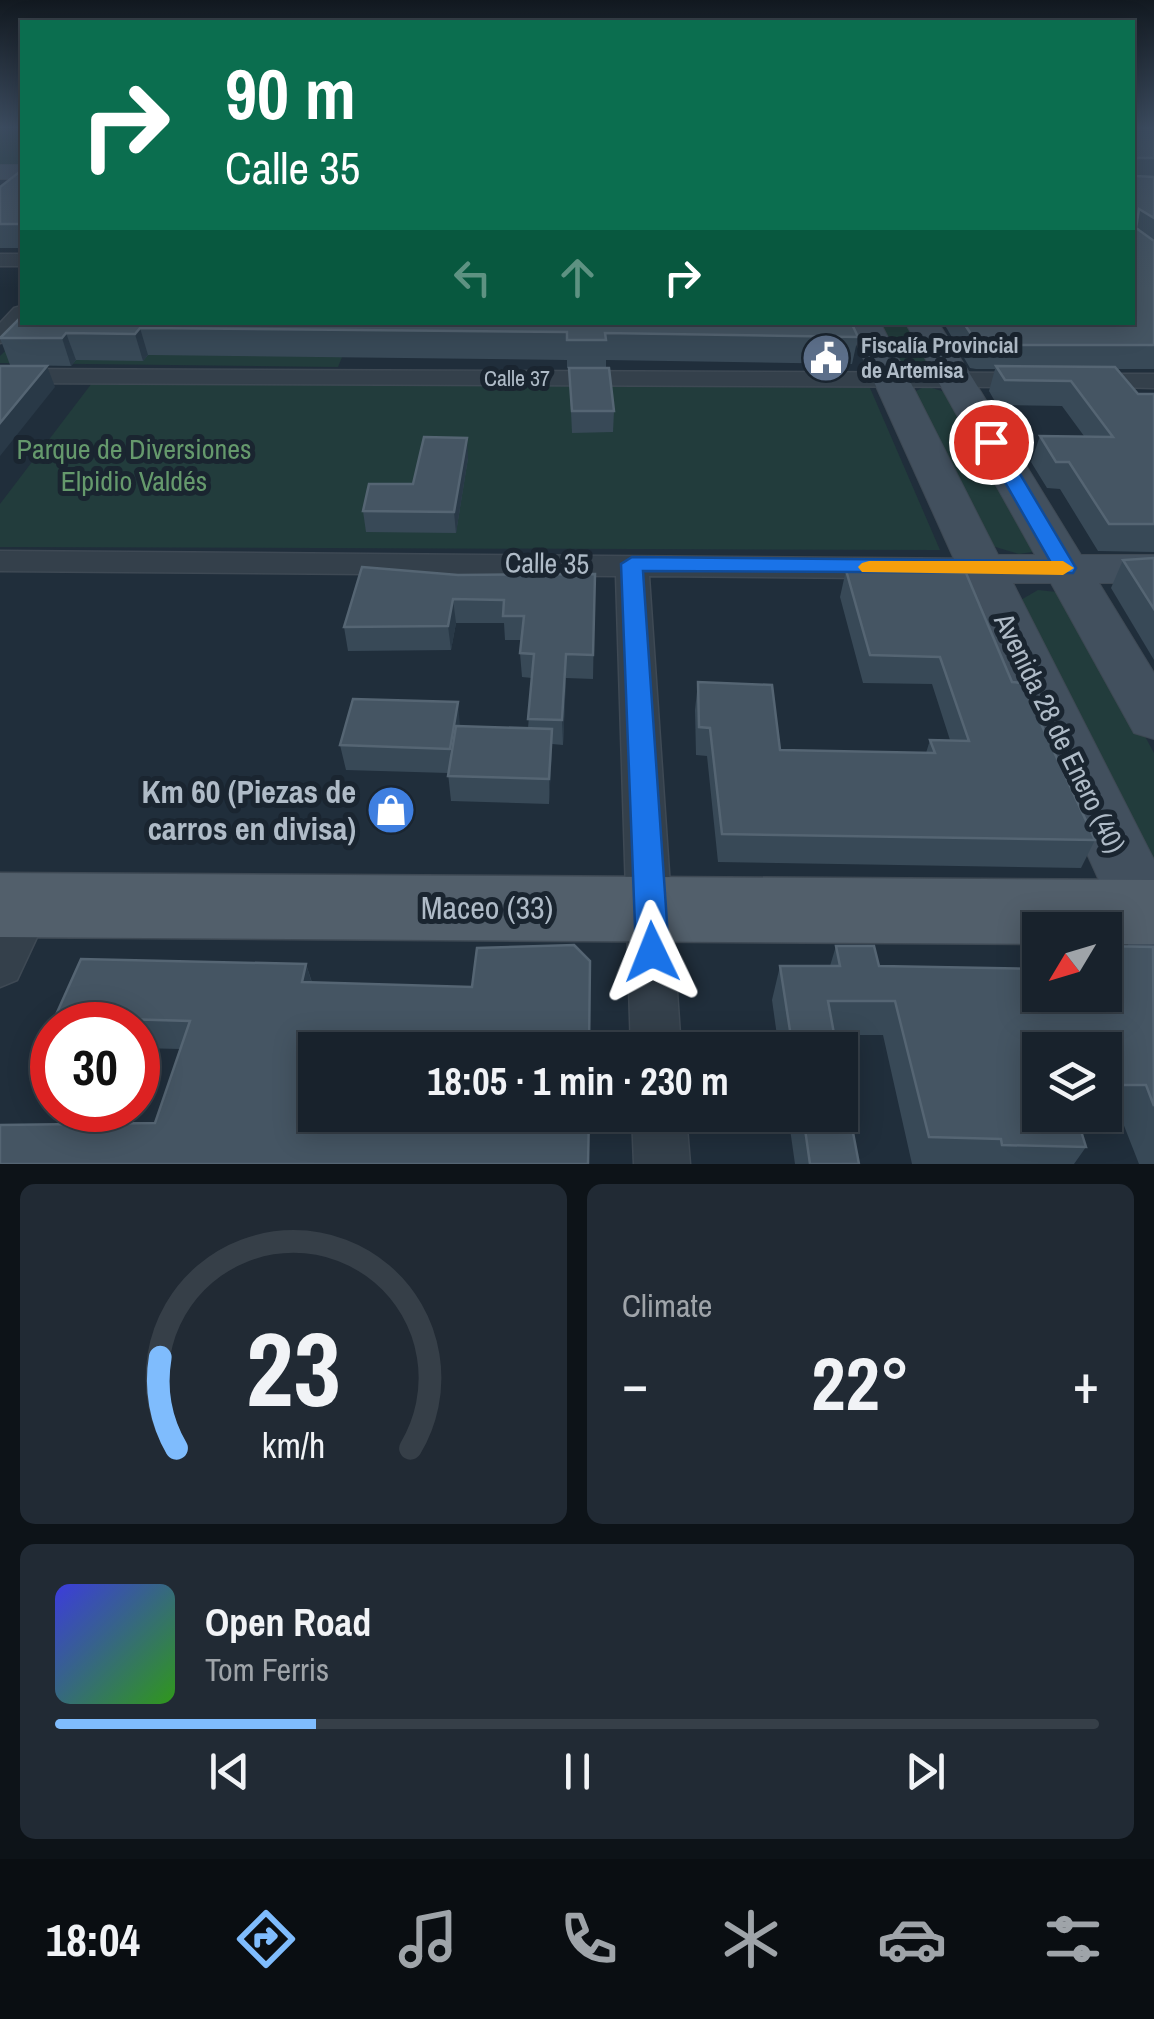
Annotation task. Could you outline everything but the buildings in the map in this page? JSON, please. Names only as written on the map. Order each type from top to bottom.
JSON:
[{"type":"main road","name":"Avenida 28 de Enero (40)","points":[[864,325],[1151,917]]},
{"type":"main road","points":[[923,325],[1154,719]]},
{"type":"main road","name":"Calle 35","points":[[981,569],[1154,569]]},
{"type":"main road","name":"Maceo (33)","points":[[10,925],[650,909],[1151,917]]},
{"type":"street","points":[[0,336],[20,315]]},
{"type":"street","name":"Calle 37","points":[[0,376],[1154,381]]},
{"type":"street","name":"Calle 35","points":[[0,560],[981,569]]},
{"type":"street","points":[[632,564],[655,1032]]},
{"type":"street","points":[[661,1132],[662,1164]]},
{"type":"green space","points":[[32,325],[355,325],[338,367],[0,363],[0,356]]},
{"type":"green space","points":[[876,325],[909,325],[934,369],[920,374],[897,368]]},
{"type":"green space","name":"Parque de Diversiones Elpidio Valdés","points":[[92,383],[870,388],[940,550],[0,547],[0,504]]},
{"type":"green space","points":[[926,386],[948,393],[1036,545],[1032,552],[1019,554],[989,545],[910,394]]},
{"type":"green space","points":[[1038,590],[1057,592],[1072,602],[1154,753],[1154,863],[1019,601]]},
{"type":"slow traffic","points":[[869,567],[1063,568]]},
{"type":"place","name":"Fiscalía Provincial de Artemisa","points":[[826,358]]},
{"type":"place","name":"Km 60 (Piezas de carros en divisa)","points":[[391,810]]},
{"type":"route","points":[[652,952],[632,564],[1065,568],[991,442]]}]
